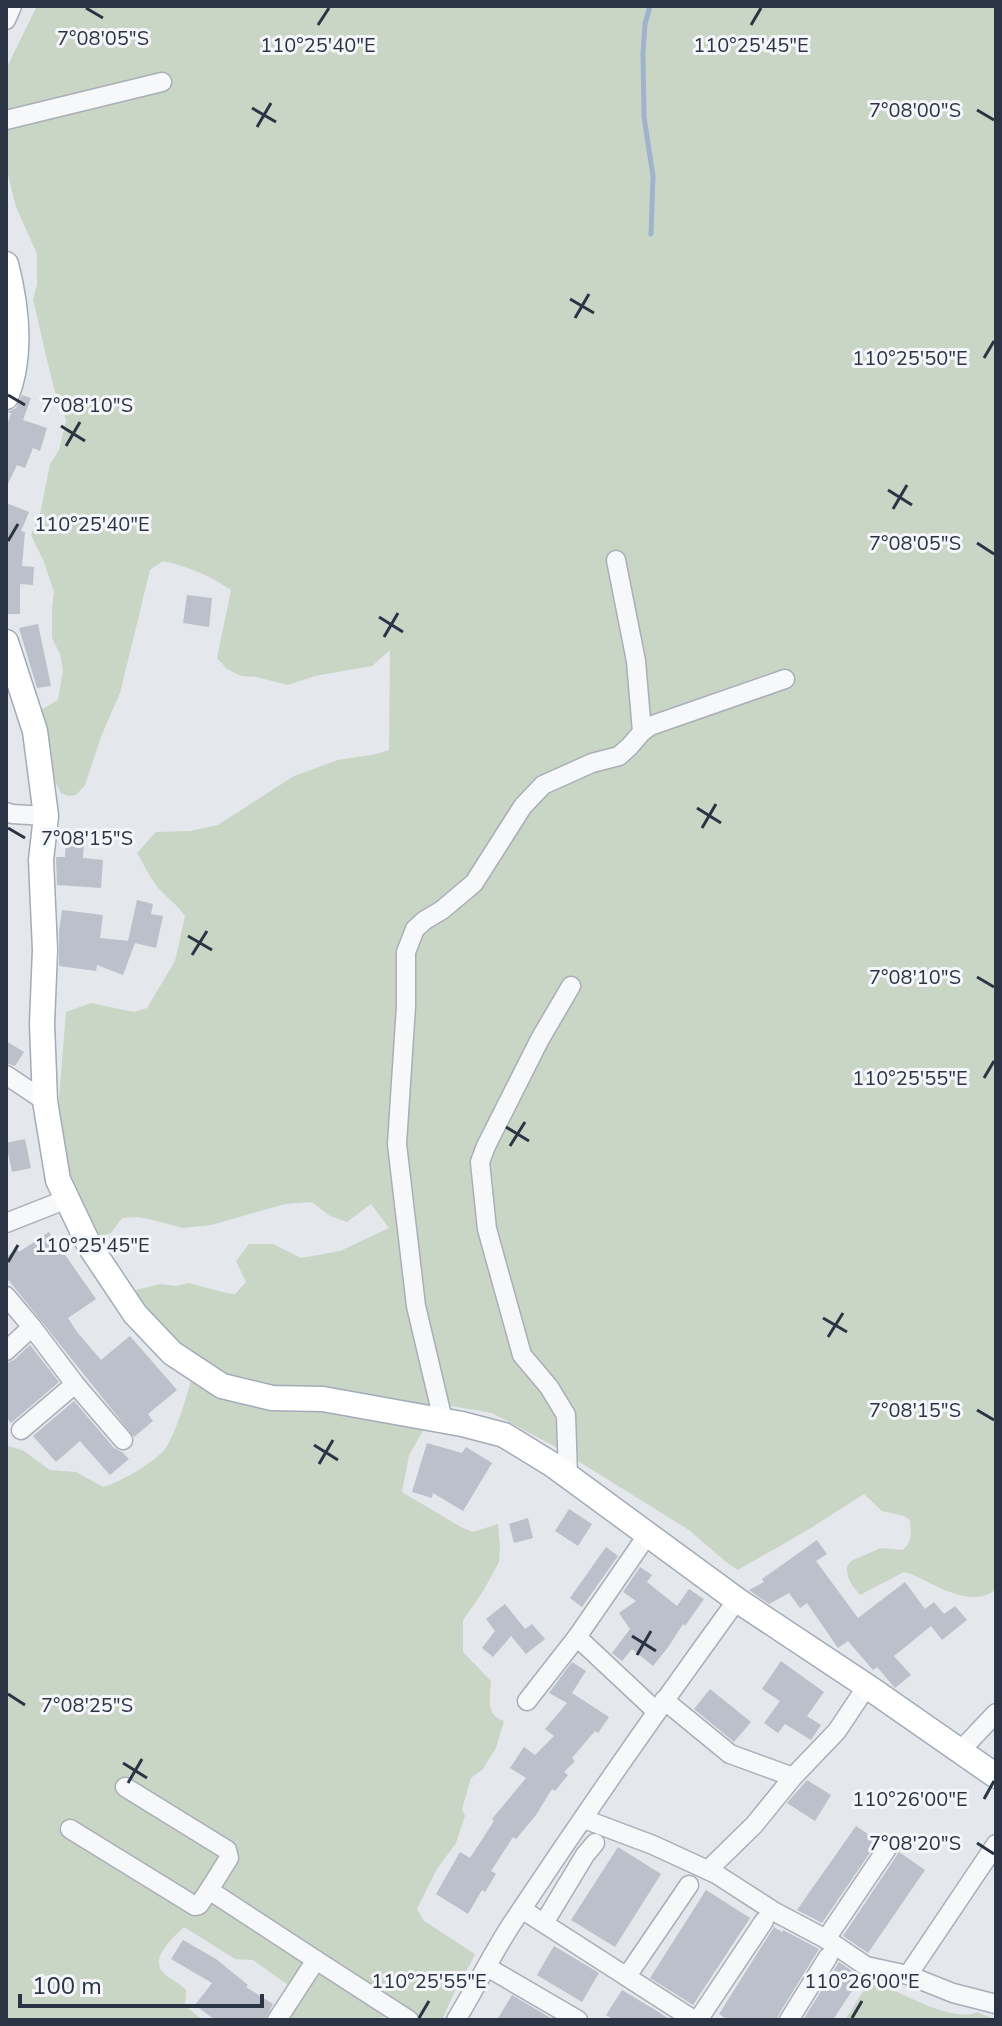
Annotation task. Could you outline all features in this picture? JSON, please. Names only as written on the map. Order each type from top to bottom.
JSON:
[{"type":"main road","points":[[6,264],[16,326],[6,397]]},
{"type":"main road","points":[[6,642],[35,731],[46,816],[41,860],[45,950],[42,1024],[45,1101],[58,1180],[89,1245],[135,1314],[172,1353],[222,1386],[272,1398],[323,1399],[443,1420],[504,1435],[568,1476],[737,1600],[996,1776]]},
{"type":"street","points":[[6,20],[12,6]]},
{"type":"street","points":[[6,120],[162,82]]},
{"type":"street","points":[[616,560],[636,661],[642,732]]},
{"type":"street","points":[[443,1420],[416,1306],[397,1144],[406,1006],[406,952],[415,929],[474,883],[523,806],[543,785],[592,763],[619,756],[650,726],[785,679]]},
{"type":"street","points":[[6,812],[46,816]]},
{"type":"street","points":[[568,1476],[566,1415],[549,1387],[522,1355],[487,1229],[480,1162],[540,1039],[571,986]]},
{"type":"street","points":[[6,1075],[45,1101]]},
{"type":"street","points":[[6,1223],[67,1199]]},
{"type":"street","points":[[6,1296],[123,1440]]},
{"type":"street","points":[[6,1351],[32,1327]]},
{"type":"street","points":[[21,1430],[75,1384]]},
{"type":"street","points":[[527,1701],[577,1637],[648,1534]]},
{"type":"street","points":[[456,2020],[563,1846],[737,1600]]},
{"type":"street","points":[[577,1637],[660,1706],[730,1754],[793,1777]]},
{"type":"street","points":[[708,1870],[754,1825],[793,1777],[837,1731],[867,1686]]},
{"type":"street","points":[[960,1751],[996,1713]]},
{"type":"street","points":[[70,1829],[195,1906],[199,1905],[229,1858],[227,1850],[125,1787]]},
{"type":"street","points":[[584,1819],[708,1870],[827,1948],[866,1966],[908,1975],[953,1993],[996,2004]]},
{"type":"street","points":[[544,1923],[595,1843]]},
{"type":"street","points":[[908,1975],[996,1844]]},
{"type":"street","points":[[789,2020],[827,1948],[888,1847]]},
{"type":"street","points":[[627,1976],[689,1885]]},
{"type":"street","points":[[209,1890],[409,2020]]},
{"type":"street","points":[[523,1910],[696,2020],[764,1921]]},
{"type":"street","points":[[277,2020],[316,1960]]},
{"type":"street","points":[[487,1967],[578,2020]]},
{"type":"green space","points":[[37,6],[996,6],[996,1589],[987,1595],[965,1596],[904,1572],[860,1595],[848,1575],[847,1566],[851,1561],[881,1548],[903,1550],[911,1532],[910,1520],[882,1511],[864,1494],[738,1570],[689,1530],[552,1445],[492,1413],[439,1404],[409,1455],[402,1492],[473,1532],[498,1524],[499,1562],[463,1620],[463,1652],[491,1681],[491,1710],[504,1721],[496,1748],[483,1769],[471,1778],[462,1809],[465,1816],[456,1843],[437,1869],[417,1909],[424,1921],[475,1954],[442,2020],[393,2020],[387,2016],[373,2020],[290,2020],[301,2000],[298,1992],[253,1960],[235,1959],[184,1927],[166,1946],[159,1964],[164,1973],[186,1990],[185,2006],[203,2020],[6,2020],[6,1445],[24,1451],[50,1470],[76,1472],[103,1487],[128,1476],[156,1458],[167,1446],[197,1361],[157,1325],[132,1291],[160,1284],[176,1286],[189,1283],[235,1294],[246,1282],[236,1261],[249,1244],[273,1244],[301,1258],[340,1251],[389,1228],[371,1204],[347,1222],[330,1216],[312,1202],[285,1204],[211,1225],[183,1228],[137,1217],[122,1218],[111,1233],[95,1238],[71,1191],[58,1111],[66,1012],[91,1003],[134,1012],[147,1008],[175,961],[185,916],[155,883],[137,853],[156,832],[190,831],[218,825],[294,776],[338,760],[389,750],[390,650],[372,666],[315,676],[288,685],[241,676],[227,669],[217,658],[231,590],[198,572],[163,561],[150,570],[120,693],[85,785],[76,795],[61,793],[54,779],[39,711],[58,700],[63,670],[52,638],[54,592],[31,535],[40,514],[50,464],[59,450],[66,421],[55,392],[33,299],[37,285],[37,254],[16,207],[6,167],[6,69]]},
{"type":"green space","points":[[871,1979],[939,2010],[967,2014],[977,2012],[996,2020],[845,2020]]},
{"type":"building","points":[[22,395],[31,398],[23,420],[47,428],[40,451],[33,448],[25,468],[17,465],[6,488],[6,429],[11,413],[7,412],[16,408]]},
{"type":"building","points":[[6,503],[29,512],[21,531],[25,532],[22,566],[34,567],[33,585],[20,584],[20,614],[6,614]]},
{"type":"building","points":[[187,595],[212,598],[209,627],[183,623]]},
{"type":"building","points":[[38,624],[51,686],[37,688],[19,628]]},
{"type":"building","points":[[66,840],[84,841],[83,858],[103,860],[101,888],[57,885],[56,857],[65,857]]},
{"type":"building","points":[[137,900],[153,904],[151,914],[163,916],[156,948],[135,943],[123,975],[97,965],[96,971],[59,966],[62,910],[103,915],[100,938],[128,941]]},
{"type":"building","points":[[6,1041],[24,1052],[15,1066],[6,1063]]},
{"type":"building","points":[[25,1139],[31,1168],[12,1172],[6,1143]]},
{"type":"building","points":[[49,1232],[96,1299],[68,1318],[77,1332],[101,1360],[130,1336],[177,1390],[148,1414],[153,1421],[134,1437],[6,1277],[6,1257]]},
{"type":"building","points":[[30,1345],[59,1382],[11,1423],[6,1417],[6,1363]]},
{"type":"building","points":[[74,1401],[114,1448],[129,1459],[110,1475],[80,1441],[56,1462],[33,1436]]},
{"type":"building","points":[[427,1443],[462,1453],[466,1447],[492,1463],[463,1511],[433,1493],[432,1498],[412,1492]]},
{"type":"building","points":[[569,1509],[592,1524],[578,1546],[555,1531]]},
{"type":"building","points":[[528,1518],[533,1538],[514,1543],[509,1524]]},
{"type":"building","points":[[817,1540],[827,1554],[816,1561],[858,1618],[905,1582],[925,1609],[934,1602],[944,1614],[955,1606],[967,1620],[942,1640],[931,1626],[894,1656],[911,1675],[895,1688],[877,1667],[873,1670],[848,1641],[838,1648],[807,1603],[800,1608],[789,1593],[769,1604],[749,1590],[764,1582],[762,1579]]},
{"type":"building","points":[[606,1547],[618,1556],[582,1607],[570,1598]]},
{"type":"building","points":[[640,1567],[652,1575],[647,1582],[677,1606],[689,1589],[704,1599],[653,1666],[632,1649],[622,1661],[612,1653],[630,1629],[619,1613],[636,1601],[623,1592]]},
{"type":"building","points":[[505,1604],[525,1629],[532,1624],[545,1639],[526,1654],[511,1636],[493,1657],[482,1648],[495,1631],[486,1619]]},
{"type":"building","points":[[781,1661],[824,1692],[807,1716],[821,1725],[811,1740],[785,1724],[778,1733],[764,1723],[780,1701],[762,1689]]},
{"type":"building","points":[[572,1662],[586,1671],[572,1693],[609,1717],[598,1733],[595,1731],[572,1758],[575,1761],[564,1772],[568,1775],[555,1791],[552,1789],[536,1815],[516,1839],[513,1837],[491,1871],[496,1874],[468,1914],[436,1894],[460,1852],[470,1858],[494,1821],[492,1819],[526,1778],[510,1768],[524,1747],[535,1755],[554,1736],[545,1729],[567,1703],[549,1693]]},
{"type":"building","points":[[710,1689],[751,1722],[734,1742],[694,1709]]},
{"type":"building","points":[[807,1780],[831,1795],[815,1821],[787,1803]]},
{"type":"building","points":[[856,1826],[878,1841],[822,1923],[797,1910]]},
{"type":"building","points":[[618,1847],[661,1874],[615,1947],[571,1920]]},
{"type":"building","points":[[899,1852],[925,1870],[868,1953],[843,1936]]},
{"type":"building","points":[[706,1890],[750,1918],[693,2005],[650,1978]]},
{"type":"building","points":[[774,1927],[819,1949],[777,2020],[728,2020],[719,2014]]},
{"type":"building","points":[[183,1940],[216,1959],[248,1985],[246,1987],[273,2004],[265,2020],[215,2020],[195,2005],[212,1983],[171,1959]]},
{"type":"building","points":[[554,1946],[599,1973],[582,2002],[537,1975]]},
{"type":"building","points":[[839,1962],[861,1977],[833,2020],[803,2020]]},
{"type":"building","points":[[622,1990],[671,2020],[614,2020],[606,2015]]},
{"type":"building","points":[[512,1995],[554,2020],[497,2020]]},
{"type":"waterway","points":[[650,6],[643,53],[644,117],[653,176],[651,234]]}]
